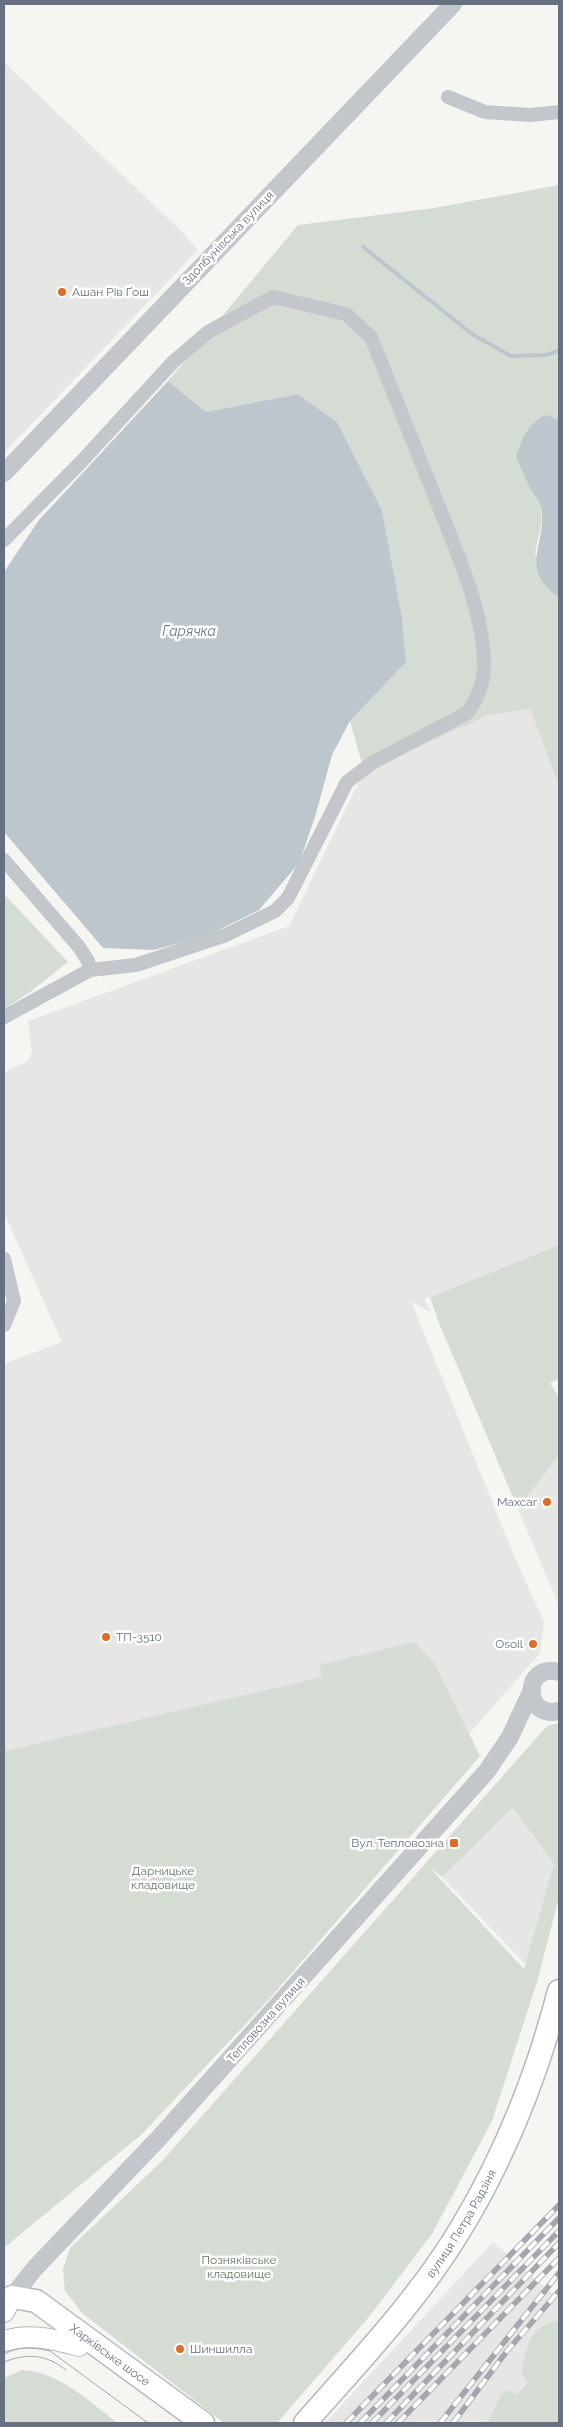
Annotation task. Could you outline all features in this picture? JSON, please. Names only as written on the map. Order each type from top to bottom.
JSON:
[{"type":"main road","name":"вулиця Петра Радзіня","points":[[305,2423],[407,2306],[463,2226],[488,2180],[519,2112],[553,2016],[559,1991]]},
{"type":"main road","name":"Харківське шосе","points":[[6,2301],[79,2346],[178,2423]]},
{"type":"main road","name":"Харківське шосе","points":[[6,2301],[36,2301],[203,2423]]},
{"type":"main road","points":[[4,2341],[38,2337],[50,2338],[79,2346]]},
{"type":"street","name":"Здолбунівська вулиця","points":[[4,473],[453,4]]},
{"type":"street","points":[[448,97],[485,112],[530,115],[559,112]]},
{"type":"street","points":[[4,540],[82,461],[173,362],[208,332],[273,297],[346,314],[371,337],[452,539],[476,612],[482,642],[484,668],[482,684],[476,701],[467,713],[372,762],[347,782],[288,898],[275,911],[226,935],[145,962],[90,970],[4,1018]]},
{"type":"street","points":[[4,860],[79,947],[88,961],[90,970]]},
{"type":"street","points":[[4,1259],[14,1301],[4,1325]]},
{"type":"street","points":[[539,1675],[559,1656]]},
{"type":"street","points":[[539,1675],[552,1670],[559,1672]]},
{"type":"street","name":"Тепловозна вулиця","points":[[6,2301],[35,2268],[160,2138],[487,1771],[510,1737],[531,1692],[534,1680],[539,1675]]},
{"type":"street","points":[[531,1692],[537,1706],[543,1710],[557,1711]]},
{"type":"street","name":"Тепловозна вулиця","points":[[510,1737],[528,1722],[542,1715],[557,1711]]},
{"type":"shaded area","name":"Ашан Рів Ґош","points":[[4,62],[180,230],[198,250],[4,453]]},
{"type":"shaded area","points":[[530,709],[559,786],[559,1245],[425,1299],[430,1312],[411,1301],[512,1551],[544,1622],[540,1653],[469,1734],[435,1664],[320,1664],[322,1677],[4,1751],[4,1364],[62,1342],[4,1213],[4,1073],[28,1061],[32,1051],[28,1021],[289,926],[364,771],[489,715]]},
{"type":"shaded area","points":[[559,1455],[559,1606],[518,1509]]},
{"type":"shaded area","points":[[511,1808],[554,1864],[526,1965],[442,1877]]},
{"type":"shaded area","points":[[493,2242],[559,2299],[559,2347],[490,2423],[325,2423]]},
{"type":"green space","points":[[559,185],[559,416],[556,419],[535,421],[520,445],[531,490],[540,504],[542,521],[535,553],[559,597],[559,786],[530,709],[489,715],[364,771],[350,721],[406,662],[402,617],[382,510],[337,422],[298,394],[206,412],[168,381],[298,225],[434,208]]},
{"type":"green space","points":[[4,894],[68,962],[30,992],[4,1009]]},
{"type":"green space","points":[[559,1245],[559,1379],[550,1383],[559,1398],[559,1455],[518,1509],[439,1323],[430,1297]]},
{"type":"green space","name":"Дарницьке кладовище","points":[[415,1642],[435,1664],[480,1756],[271,1997],[142,2134],[4,2248],[4,1751],[322,1677],[319,1665]]},
{"type":"green space","name":"Позняківське кладовище","points":[[559,1723],[559,1897],[537,1982],[492,2121],[432,2234],[368,2318],[277,2423],[224,2423],[82,2313],[65,2291],[63,2269],[70,2248],[163,2160],[547,1726]],"holes":[[[512,1808],[554,1864],[524,1969],[429,1867],[442,1877]]]},
{"type":"green space","points":[[559,2321],[559,2423],[485,2423],[503,2393],[507,2390],[517,2394],[527,2383],[521,2372],[530,2340],[539,2329]]},
{"type":"green space","points":[[22,2370],[49,2376],[61,2382],[118,2423],[4,2423],[4,2378]]},
{"type":"water","name":"Гарячка","points":[[168,381],[206,412],[298,394],[337,422],[382,510],[402,617],[406,662],[350,721],[332,755],[315,817],[299,863],[259,910],[208,935],[154,950],[103,948],[4,832],[4,572],[39,520]]},
{"type":"water","points":[[547,415],[556,419],[559,416],[559,597],[546,586],[539,575],[537,553],[542,518],[540,505],[530,488],[516,456],[527,431],[535,421]]},
{"type":"waterway","points":[[363,247],[472,334],[511,356],[545,355],[559,351]]},
{"type":"tram line","points":[[4,2354],[26,2348],[50,2351],[148,2423]]},
{"type":"tram line","points":[[4,2362],[28,2356],[44,2358],[66,2370]]},
{"type":"railway","points":[[346,2423],[559,2205]]},
{"type":"railway","points":[[360,2423],[559,2218]]},
{"type":"railway","points":[[372,2423],[559,2231]]},
{"type":"railway","points":[[386,2423],[559,2243]]},
{"type":"railway","points":[[398,2423],[559,2258]]},
{"type":"railway","points":[[440,2423],[559,2273]]},
{"type":"railway","points":[[453,2423],[507,2351],[559,2291]]},
{"type":"place","name":"Ашан Рів Ґош","points":[[62,292]]},
{"type":"place","name":"Maxcar","points":[[547,1502]]},
{"type":"place","name":"ТП-3510","points":[[106,1637]]},
{"type":"place","name":"Osoil","points":[[533,1644]]},
{"type":"place","name":"Вул. Тепловозна","points":[[454,1843]]},
{"type":"place","name":"Шиншилла","points":[[180,2349]]}]
